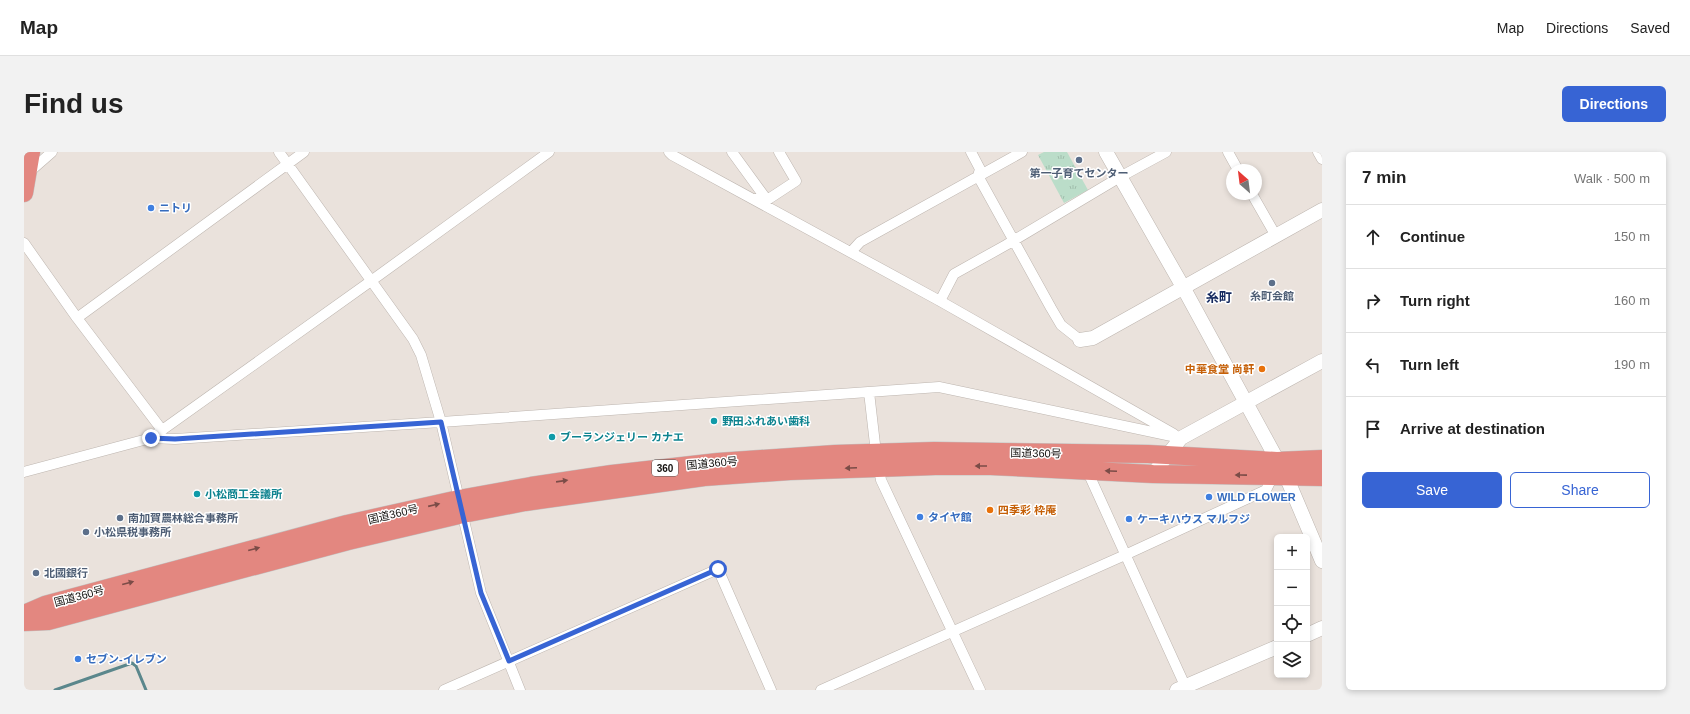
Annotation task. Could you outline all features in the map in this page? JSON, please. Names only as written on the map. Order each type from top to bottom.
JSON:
[{"type":"highway","points":[[24,193],[25,174],[31,152]]},
{"type":"highway","name":"国道360号","points":[[877,460],[934,451],[1168,455],[1322,476]]},
{"type":"highway","name":"国道360号","points":[[24,622],[48,621],[348,541],[531,486],[590,477],[711,463],[835,454],[877,460],[1153,474],[1278,471],[1322,459]]},
{"type":"highway","name":"国道360号","points":[[24,614],[45,605],[317,532],[461,506]]},
{"type":"street","points":[[25,174],[52,152]]},
{"type":"street","points":[[279,152],[413,339],[421,355],[441,422],[481,593],[520,690]]},
{"type":"street","points":[[77,318],[304,152]]},
{"type":"street","points":[[151,438],[549,152]]},
{"type":"street","points":[[670,152],[672,155],[749,198],[940,301],[1181,438]]},
{"type":"street","points":[[732,152],[767,200]]},
{"type":"street","points":[[749,198],[767,200],[796,181],[779,152]]},
{"type":"street","points":[[971,152],[980,169],[978,176],[1061,325],[1080,340],[1093,338],[1322,210]]},
{"type":"street","points":[[851,252],[860,242],[1022,152]]},
{"type":"street","points":[[1106,152],[1183,287],[1246,403],[1322,561]]},
{"type":"street","points":[[940,301],[954,274],[1014,241],[1120,177],[1166,152]]},
{"type":"street","points":[[1228,152],[1235,164]]},
{"type":"street","points":[[1318,152],[1322,159]]},
{"type":"street","points":[[1255,200],[1276,236]]},
{"type":"street","points":[[24,243],[77,318],[162,430]]},
{"type":"street","points":[[1153,474],[1181,438],[1322,361]]},
{"type":"street","points":[[24,472],[151,438],[175,439],[441,422],[939,387],[1181,438]]},
{"type":"street","points":[[869,392],[877,460],[882,480],[980,690]]},
{"type":"street","points":[[1079,453],[1183,689],[1274,648]]},
{"type":"street","points":[[821,690],[1125,555],[1266,490],[1278,471]]},
{"type":"street","points":[[444,690],[718,569],[771,690]]},
{"type":"street","points":[[1310,634],[1322,628]]},
{"type":"green space","points":[[1044,152],[1067,152],[1088,190],[1064,203],[1038,155]]},
{"type":"waterway","points":[[55,690],[132,663],[136,666],[146,690]]},
{"type":"place","name":"第一子育てセンター","points":[[1079,160]]},
{"type":"place","name":"ニトリ","points":[[151,208]]},
{"type":"place","name":"糸町会館","points":[[1272,283]]},
{"type":"place","name":"中華食堂 尚軒","points":[[1262,369]]},
{"type":"place","name":"野田ふれあい歯科","points":[[714,421]]},
{"type":"place","name":"ブーランジェリー カナエ","points":[[552,437]]},
{"type":"place","name":"小松商工会議所","points":[[197,494]]},
{"type":"place","name":"WILD FLOWER","points":[[1209,497]]},
{"type":"place","name":"四季彩 枠庵","points":[[990,510]]},
{"type":"place","name":"タイヤ館","points":[[920,517]]},
{"type":"place","name":"南加賀農林総合事務所","points":[[120,518]]},
{"type":"place","name":"ケーキハウス マルフジ","points":[[1129,519]]},
{"type":"place","name":"小松県税事務所","points":[[86,532]]},
{"type":"place","name":"北國銀行","points":[[36,573]]},
{"type":"place","name":"セブン-イレブン","points":[[78,659]]},
{"type":"district","name":"糸町","points":[[1219,297]]},
{"type":"route","points":[[151,438],[175,439],[441,422],[481,593],[509,661],[718,569]]}]
